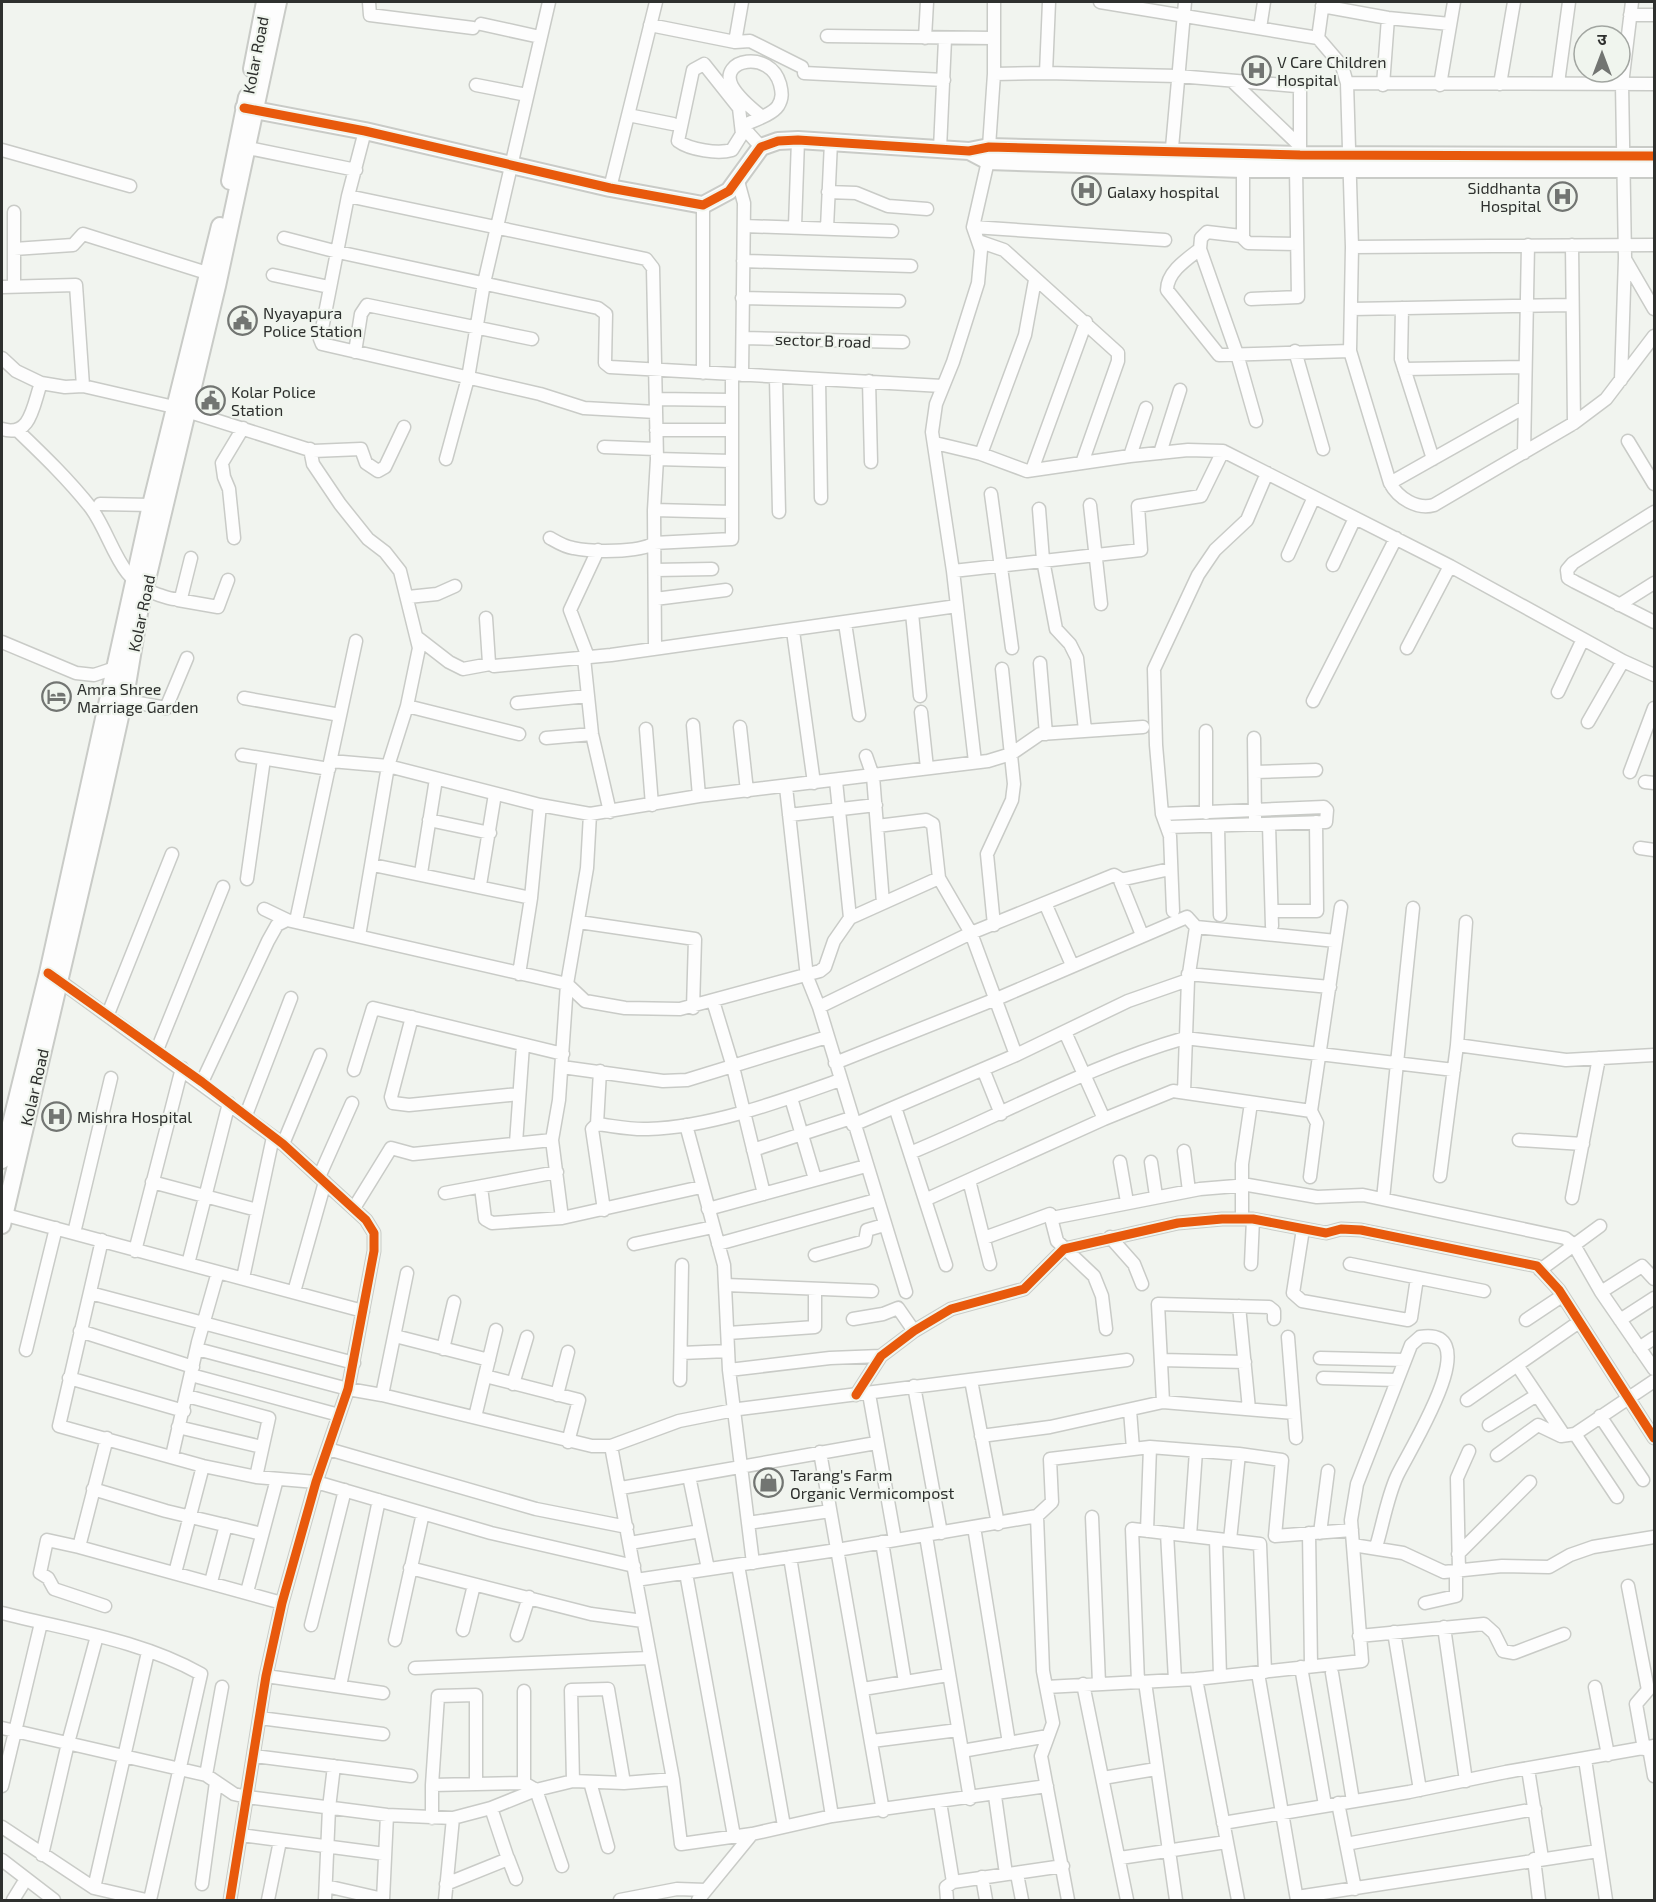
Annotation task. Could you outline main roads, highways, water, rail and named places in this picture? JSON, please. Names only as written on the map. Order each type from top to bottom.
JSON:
[{"type":"main road","name":"Kolar Road","points":[[2,1218],[180,409],[248,148],[250,109],[265,2]]},
{"type":"main road","name":"Kolar Road","points":[[207,299],[207,273],[278,2]]},
{"type":"main road","points":[[250,109],[365,131],[610,188],[703,205],[729,191],[761,147],[778,141],[798,140],[989,154],[1171,159],[1299,156],[1349,161],[1624,163],[1654,169]]},
{"type":"main road","points":[[1171,159],[1243,169],[1299,156]]},
{"type":"main road","points":[[1624,163],[1654,156]]},
{"type":"main road","name":"Kolar Road","points":[[140,586],[151,505],[180,409]]},
{"type":"main road","name":"Kolar Road","points":[[2,1155],[54,976]]},
{"type":"place","name":"V Care Children Hospital","points":[[1256,70]]},
{"type":"place","name":"Galaxy hospital","points":[[1086,191]]},
{"type":"place","name":"Siddhanta Hospital","points":[[1562,196]]},
{"type":"place","name":"Nyayapura Police Station","points":[[242,321]]},
{"type":"place","name":"Kolar Police Station","points":[[210,400]]},
{"type":"place","name":"Amra Shree Marriage Garden","points":[[56,697]]},
{"type":"place","name":"Mishra Hospital","points":[[56,1116]]},
{"type":"place","name":"Tarang's Farm Organic Vermicompost","points":[[769,1483]]}]
